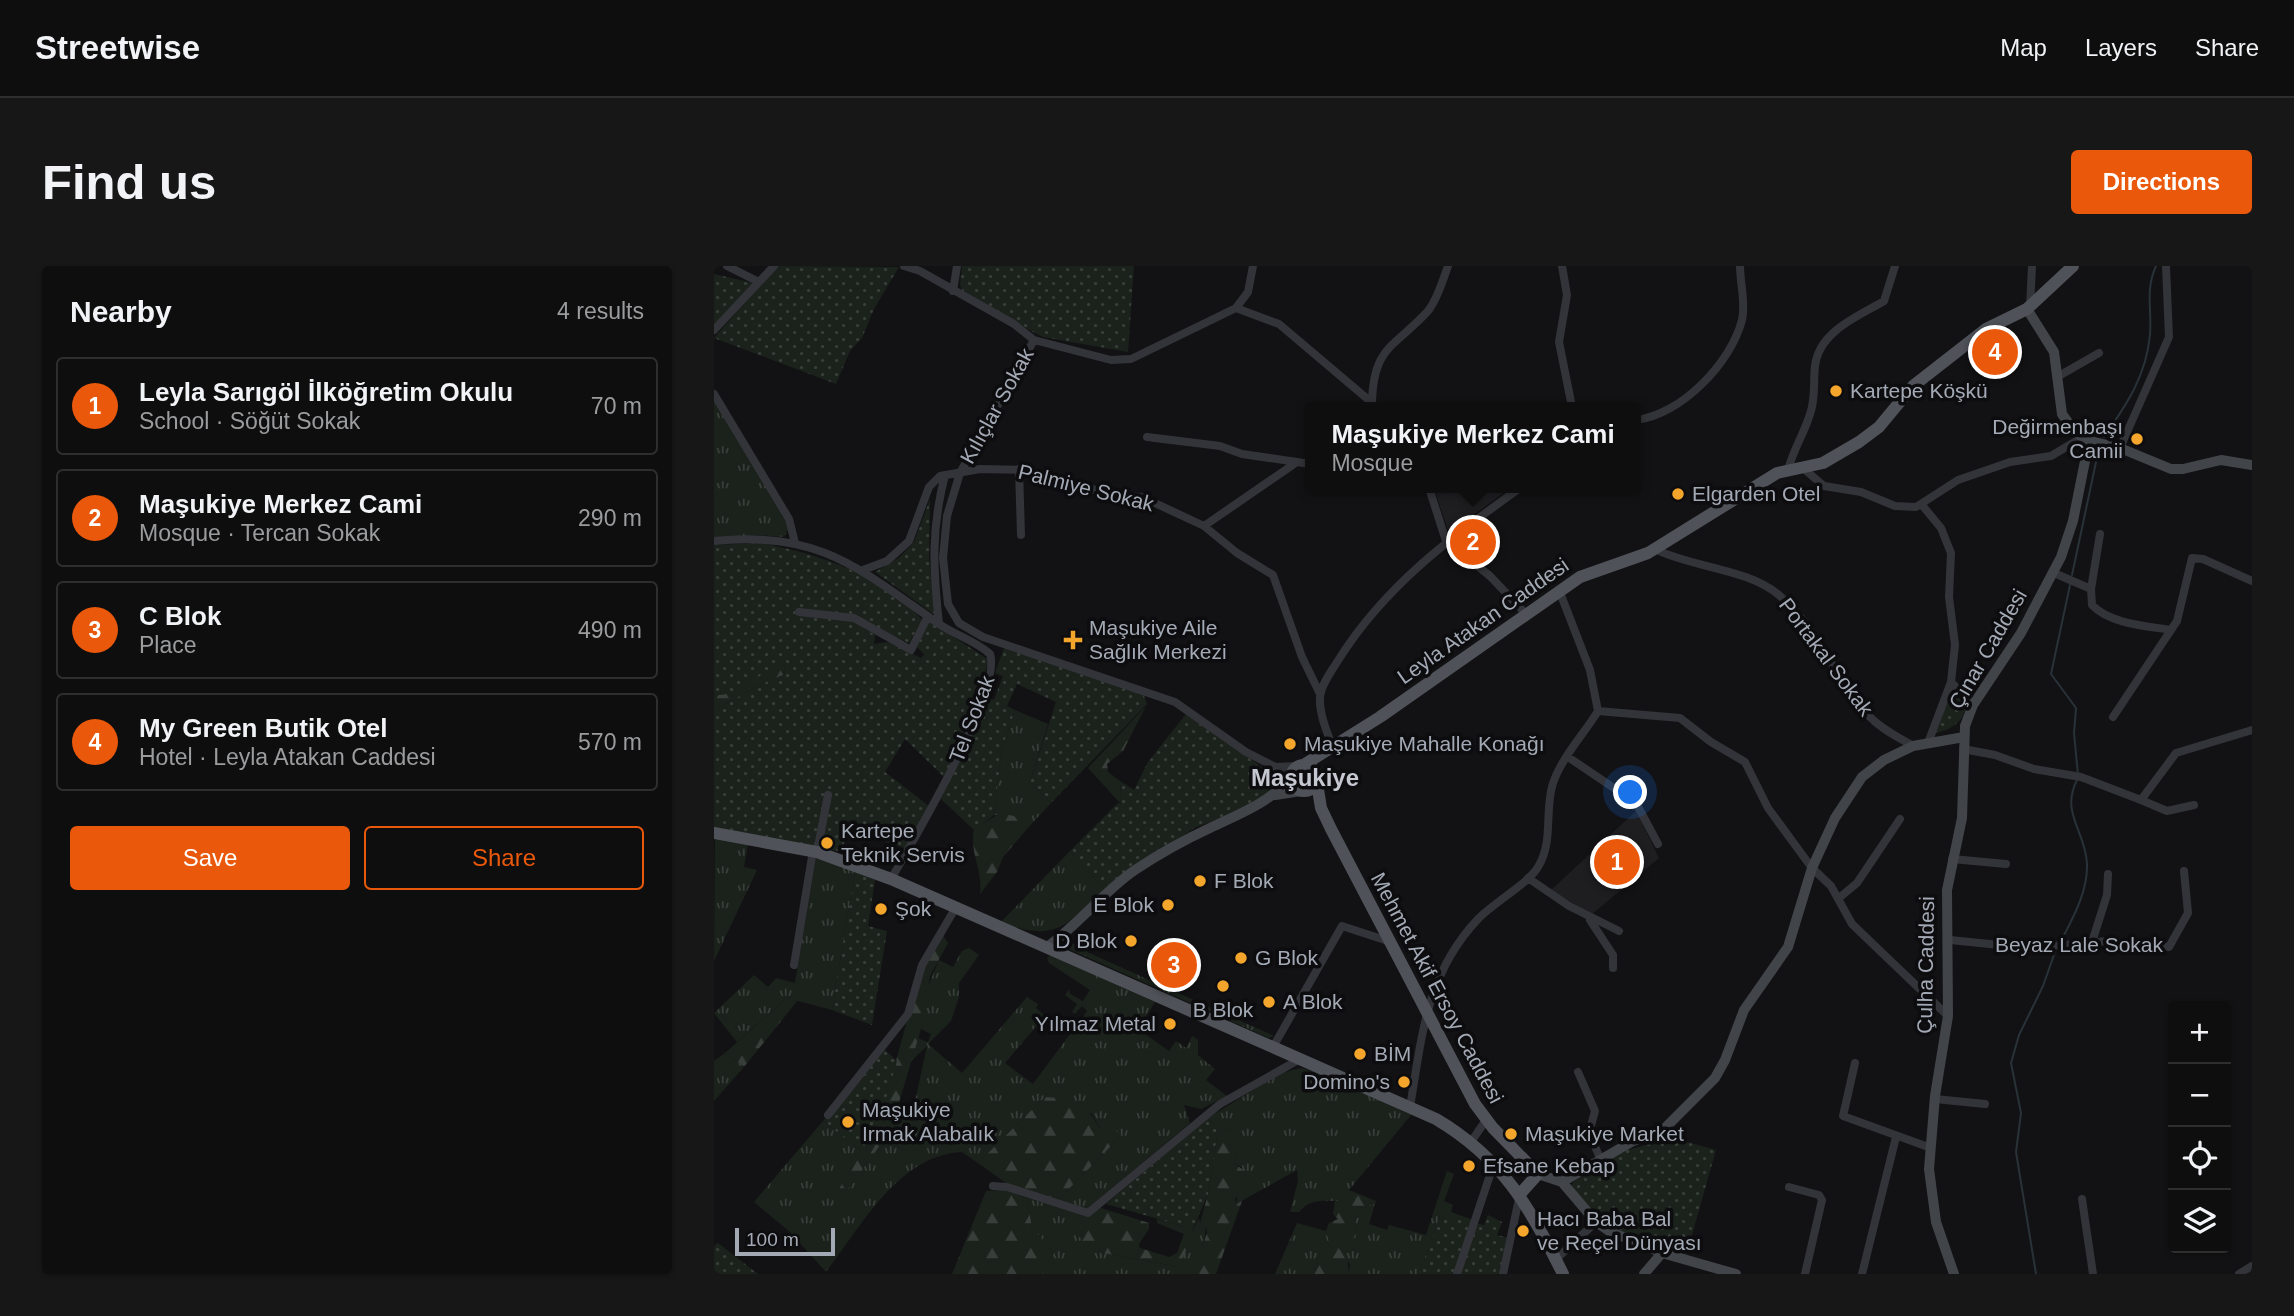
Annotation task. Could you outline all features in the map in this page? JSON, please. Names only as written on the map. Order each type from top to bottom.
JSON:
[{"type":"main road","name":"Leyla Atakan Caddesi","points":[[1303,778],[1333,748],[1588,572],[1622,564],[1655,549],[1769,478],[1836,457],[1871,435],[1903,395],[1986,330],[2028,308],[2073,266]]},
{"type":"main road","name":"Mehmet Akif Ersoy Caddesi","points":[[1303,778],[1465,1085],[1486,1120],[1538,1174]]},
{"type":"main road","points":[[714,833],[815,852],[891,879],[1410,1107],[1471,1142],[1494,1163],[1520,1194],[1563,1274]]},
{"type":"main road","points":[[1520,1194],[1538,1174]]},
{"type":"street","points":[[727,266],[759,282]]},
{"type":"street","points":[[714,330],[774,266]]},
{"type":"street","points":[[904,266],[920,271],[1014,324],[1034,340],[1111,360],[1131,359],[1236,308],[1248,292],[1253,266]]},
{"type":"street","points":[[953,291],[957,266]]},
{"type":"street","points":[[1375,402],[1373,377],[1383,352],[1430,309],[1448,266]]},
{"type":"street","points":[[1562,266],[1567,295],[1559,342],[1571,402]]},
{"type":"street","points":[[1641,419],[1650,418],[1668,410],[1701,384],[1729,350],[1743,319],[1740,266]]},
{"type":"street","points":[[1788,470],[1794,446],[1810,416],[1815,366],[1821,350],[1846,322],[1884,301],[1895,266]]},
{"type":"street","points":[[2032,266],[2028,308],[2051,345],[2064,420],[2086,439],[2120,448],[2177,470],[2221,460],[2252,465]]},
{"type":"street","points":[[2120,448],[2169,337],[2164,279],[2166,266]]},
{"type":"street","points":[[1236,308],[1279,324],[1371,402]]},
{"type":"street","name":"Kılıçlar Sokak","points":[[1034,340],[960,473],[947,516],[943,558],[947,604],[959,623],[983,637],[1175,702],[1272,767],[1303,778]]},
{"type":"street","points":[[2057,377],[2099,354]]},
{"type":"street","points":[[714,394],[789,519],[795,542]]},
{"type":"street","points":[[1147,437],[1220,446],[1242,454],[1305,463]]},
{"type":"street","points":[[1804,469],[1830,487],[1861,492],[1895,506],[1922,505],[1958,480],[2010,462],[2050,456],[2086,439]]},
{"type":"street","name":"Çınar Caddesi","points":[[1562,1182],[1665,1128],[1715,1078],[1744,1010],[1788,947],[1812,868],[1835,818],[1857,783],[1875,766],[1913,747],[1928,743],[1964,743],[1973,705],[2021,633],[2054,573],[2071,529],[2086,439]]},
{"type":"street","points":[[1204,526],[1297,462]]},
{"type":"street","name":"Palmiye Sokak","points":[[945,475],[980,469],[1019,469],[1119,496],[1142,497],[1204,526],[1237,554],[1273,575],[1302,657],[1320,694],[1322,716],[1333,748]]},
{"type":"street","points":[[1019,469],[1021,535]]},
{"type":"street","points":[[863,570],[887,561],[903,548],[914,531],[929,487],[936,478],[945,475]]},
{"type":"street","points":[[939,624],[933,531],[945,475]]},
{"type":"street","points":[[1431,493],[1446,541],[1490,576],[1525,613]]},
{"type":"street","points":[[1320,694],[1336,664],[1365,622],[1393,589],[1446,541],[1513,493]]},
{"type":"street","points":[[1922,505],[1941,528],[1951,553],[1949,597],[1955,645],[1951,682],[1928,743]]},
{"type":"street","points":[[2100,534],[2091,589],[2092,605],[2100,611],[2129,622],[2171,631]]},
{"type":"street","name":"Tel Sokak","points":[[714,541],[753,538],[795,542],[863,570],[939,624],[987,651],[991,657],[991,671],[948,779],[891,879]]},
{"type":"street","name":"Portakal Sokak","points":[[1655,549],[1677,559],[1709,565],[1779,594],[1796,612],[1865,711],[1877,724],[1913,747]]},
{"type":"street","points":[[2113,717],[2180,614],[2192,558],[2212,562],[2252,581]]},
{"type":"street","points":[[2054,573],[2091,589]]},
{"type":"street","points":[[1410,1107],[1426,1007],[1445,964],[1463,936],[1490,907],[1537,870],[1545,853],[1553,782],[1598,711],[1590,670],[1559,590]]},
{"type":"street","points":[[799,612],[854,618],[911,649],[928,616]]},
{"type":"street","points":[[1951,682],[1973,705]]},
{"type":"street","points":[[1598,711],[1680,718],[1711,743],[1745,762],[1768,808],[1812,868],[1827,881],[1858,930],[1948,1016]]},
{"type":"street","points":[[2141,800],[2176,753],[2252,730]]},
{"type":"street","points":[[1964,743],[2034,769],[2078,776],[2167,811],[2194,805]]},
{"type":"street","name":"Çulha Caddesi","points":[[1954,1274],[1936,1222],[1929,1181],[1935,1099],[1948,1016],[1950,940],[1947,890],[1962,817],[1964,743]]},
{"type":"street","points":[[1568,757],[1636,803],[1658,844]]},
{"type":"street","points":[[1047,947],[1137,869],[1195,835],[1246,813],[1303,778]]},
{"type":"street","points":[[1275,795],[1303,778]]},
{"type":"street","points":[[794,965],[828,795]]},
{"type":"street","points":[[1839,898],[1857,883],[1900,819]]},
{"type":"street","points":[[1952,859],[2006,864]]},
{"type":"street","name":"Beyaz Lale Sokak","points":[[1950,940],[2029,948],[2092,942],[2172,946],[2188,913],[2184,871]]},
{"type":"street","points":[[2092,942],[2107,895],[2108,874]]},
{"type":"street","points":[[1528,878],[1589,917],[1619,931]]},
{"type":"street","points":[[828,1115],[908,1014],[922,965],[956,907]]},
{"type":"street","points":[[1589,917],[1613,955],[1613,968]]},
{"type":"street","points":[[1273,1047],[1339,928],[1347,925],[1391,942]]},
{"type":"street","points":[[993,1186],[1007,1187],[1088,1213],[1220,1104],[1300,1059]]},
{"type":"street","points":[[1855,1063],[1843,1116],[1931,1148]]},
{"type":"street","points":[[1578,1072],[1593,1105],[1595,1114],[1589,1133],[1601,1160]]},
{"type":"street","points":[[1935,1099],[1985,1104]]},
{"type":"street","points":[[1471,1142],[1486,1120]]},
{"type":"street","points":[[1862,1274],[1896,1137]]},
{"type":"street","points":[[1457,1274],[1494,1163]]},
{"type":"street","points":[[1538,1174],[1562,1182],[1596,1222],[1620,1237],[1662,1253],[1736,1274]]},
{"type":"street","points":[[1789,1186],[1815,1193],[1822,1200],[1805,1274]]},
{"type":"street","points":[[1503,1274],[1520,1194]]},
{"type":"street","points":[[2082,1199],[2093,1274]]},
{"type":"street","points":[[1556,1259],[1596,1222]]},
{"type":"street","points":[[1644,1274],[1662,1253]]},
{"type":"street","points":[[2239,1274],[2252,1266]]},
{"type":"shaded area","points":[[1436,493],[1503,493],[1449,533]]},
{"type":"shaded area","points":[[1636,811],[1659,858],[1591,915],[1551,890]]},
{"type":"green space","points":[[777,266],[899,267],[874,309],[862,338],[850,351],[836,384],[714,338]]},
{"type":"green space","points":[[962,266],[1134,266],[1128,352],[1043,337],[1033,332],[962,290]]},
{"type":"green space","points":[[714,274],[753,283],[714,326]]},
{"type":"green space","points":[[714,401],[783,514],[788,530],[784,537],[758,535],[714,538]]},
{"type":"green space","points":[[930,499],[929,558],[935,615],[875,572],[899,558],[914,542]]},
{"type":"green space","points":[[761,543],[827,560],[870,579],[907,604],[922,620],[909,643],[845,613],[797,610],[851,620],[875,635],[874,644],[888,642],[921,658],[924,654],[917,647],[928,623],[932,623],[989,660],[973,711],[945,778],[905,739],[885,772],[929,806],[905,848],[852,831],[839,851],[714,827],[714,709],[784,675],[785,665],[777,663],[739,689],[714,695],[714,545]]},
{"type":"green space","points":[[1004,648],[1143,693],[1147,704],[1051,803],[1030,782],[1056,702],[1017,684],[1007,706],[1015,710],[1002,748],[994,815],[974,830],[941,799],[986,697],[994,700],[1003,676],[995,673]]},
{"type":"green space","points":[[777,662],[785,665],[784,675],[714,709],[714,695],[737,689]]},
{"type":"green space","points":[[1951,692],[1966,704],[1965,710],[1957,723],[1936,733]]},
{"type":"green space","points":[[1146,706],[1123,751],[1107,764],[1108,772],[1120,781],[1121,804],[1088,768]]},
{"type":"green space","points":[[1015,710],[1048,724],[1030,782],[1051,803],[1027,829],[1013,816],[994,815],[1002,748]]},
{"type":"green space","points":[[1186,714],[1282,781],[1263,798],[1194,828],[1105,890],[1070,851],[1118,803],[1121,804],[1120,781],[1134,790],[1148,762]]},
{"type":"green space","points":[[1001,813],[1014,816],[1027,829],[1003,857],[997,872],[980,894],[980,877],[973,845],[974,828]]},
{"type":"green space","points":[[715,838],[748,844],[744,867],[757,870],[714,961]]},
{"type":"green space","points":[[1070,851],[1105,890],[1070,921],[1047,931],[1034,931],[1001,922]]},
{"type":"green space","points":[[816,858],[855,871],[832,1010],[787,998],[737,1042],[714,1013],[754,975],[768,987],[776,978],[795,983]]},
{"type":"green space","points":[[855,871],[875,880],[868,926],[887,931],[872,1025],[832,1010]]},
{"type":"green space","points":[[942,934],[948,943],[930,976],[921,1029],[894,1119],[883,1141],[850,1187],[840,1193],[838,1191],[882,1112],[919,977]]},
{"type":"green space","points":[[1082,942],[1087,952],[1274,1036],[1269,1038],[1062,946]]},
{"type":"green space","points":[[969,948],[979,955],[959,983],[959,997],[951,1021],[928,1044],[962,1073],[1027,997],[1038,1004],[1036,1008],[1045,1016],[1005,1063],[1033,1084],[1087,1011],[1082,1006],[1075,1014],[1072,1012],[1077,1004],[1065,995],[1069,989],[1070,994],[1083,1001],[1090,990],[1049,963],[1047,958],[1050,955],[1155,1002],[1138,1029],[1169,1051],[1176,1041],[1186,1048],[1192,1036],[1198,1040],[1198,1055],[1215,1069],[1206,1080],[1227,1096],[1201,1109],[1184,1105],[1190,1123],[1087,1209],[1057,1201],[1121,1136],[1102,1131],[1092,1114],[1045,1097],[978,1163],[962,1152],[939,1156],[900,1179],[883,1196],[826,1272],[790,1232],[754,1202],[823,1121],[862,1151],[838,1191],[883,1141],[894,1119],[912,1115],[927,1046],[909,1063],[917,1038],[928,1042],[931,1034],[921,1029],[925,993],[939,960],[953,967],[962,951]]},
{"type":"green space","points":[[787,998],[798,1000],[744,1067],[725,1053]]},
{"type":"green space","points":[[883,1048],[897,1061],[882,1112],[862,1151],[823,1121]]},
{"type":"green space","points":[[725,1053],[744,1067],[714,1101],[714,1061]]},
{"type":"green space","points":[[1301,1068],[1316,1072],[1411,1115],[1340,1201],[1317,1201],[1308,1204],[1299,1212],[1290,1212],[1298,1181],[1297,1170],[1236,1204],[1238,1193],[1245,1187],[1242,1167],[1235,1164],[1237,1151],[1230,1128],[1218,1130],[1208,1118],[1281,1073]]},
{"type":"green space","points":[[1045,1097],[1066,1099],[1080,1104],[1102,1131],[1115,1129],[1121,1136],[1057,1201],[1006,1183],[978,1163]]},
{"type":"green space","points":[[1208,1118],[1218,1130],[1208,1194],[1193,1229],[1106,1204]]},
{"type":"green space","points":[[1230,1128],[1239,1139],[1235,1164],[1248,1173],[1245,1187],[1235,1199],[1236,1204],[1242,1201],[1216,1274],[1195,1274],[1207,1232],[1206,1226],[1200,1223],[1208,1194],[1218,1130]]},
{"type":"green space","points":[[1673,1138],[1716,1150],[1686,1256],[1622,1232],[1597,1214],[1571,1188],[1573,1182],[1627,1150]]},
{"type":"green space","points":[[1447,1171],[1454,1174],[1444,1201],[1453,1205],[1451,1212],[1473,1220],[1472,1225],[1440,1216],[1419,1274],[1349,1274],[1350,1264],[1337,1247],[1356,1236],[1355,1216],[1359,1208],[1375,1204],[1369,1224],[1387,1230],[1389,1225],[1426,1235]]},
{"type":"green space","points":[[1005,1190],[1027,1198],[1032,1228],[1054,1253],[1042,1274],[952,1274],[986,1191]]},
{"type":"green space","points":[[1349,1190],[1376,1201],[1375,1204],[1359,1208],[1355,1216],[1356,1237],[1337,1247],[1347,1255],[1349,1274],[1314,1274],[1322,1245],[1329,1242],[1326,1231],[1329,1223],[1338,1219],[1333,1214],[1335,1201],[1340,1201]]},
{"type":"green space","points":[[1027,1198],[1086,1215],[1097,1252],[1179,1267],[1185,1246],[1199,1218],[1200,1223],[1206,1226],[1202,1256],[1195,1274],[1042,1274],[1054,1253],[1032,1228]]},
{"type":"green space","points":[[1101,1208],[1149,1223],[1149,1229],[1139,1244],[1140,1248],[1169,1257],[1177,1253],[1184,1234],[1157,1223],[1157,1219],[1193,1229],[1180,1267],[1097,1252],[1077,1235],[1086,1215]]},
{"type":"green space","points":[[1488,1215],[1502,1222],[1497,1235],[1510,1238],[1503,1274],[1419,1274],[1440,1216],[1484,1225]]},
{"type":"green space","points":[[1297,1223],[1326,1231],[1330,1242],[1322,1245],[1314,1274],[1275,1274]]},
{"type":"green space","points":[[717,1243],[758,1274],[714,1274],[714,1247]]},
{"type":"waterway","points":[[2104,437],[2128,401],[2144,364],[2150,335],[2151,283],[2156,266]]},
{"type":"waterway","points":[[2072,575],[2099,448]]},
{"type":"waterway","points":[[2070,585],[2051,674],[2076,708],[2074,733],[2078,775]]},
{"type":"waterway","points":[[2061,941],[2079,904],[2087,874],[2086,853],[2072,813],[2071,803],[2077,780]]},
{"type":"waterway","points":[[2036,1274],[2016,1152],[2021,1113],[2011,1063],[2019,1035],[2043,986],[2055,952]]},
{"type":"place","name":"My Green Butik Otel","points":[[1995,352]]},
{"type":"place","name":"Kartepe Köşkü","points":[[1836,391]]},
{"type":"place","name":"Değirmenbaşı Camii","points":[[2137,439]]},
{"type":"place","name":"Elgarden Otel","points":[[1678,494]]},
{"type":"place","name":"Maşukiye Merkez Cami","points":[[1473,542]]},
{"type":"place","name":"Maşukiye Aile Sağlık Merkezi","points":[[1073,640]]},
{"type":"place","name":"Maşukiye Mahalle Konağı","points":[[1290,744]]},
{"type":"place","name":"Kartepe Teknik Servis","points":[[827,843]]},
{"type":"place","name":"Leyla Sarıgöl İlköğretim Okulu","points":[[1617,862]]},
{"type":"place","name":"F Blok","points":[[1200,881]]},
{"type":"place","name":"E Blok","points":[[1168,905]]},
{"type":"place","name":"Şok","points":[[881,909]]},
{"type":"place","name":"D Blok","points":[[1131,941]]},
{"type":"place","name":"G Blok","points":[[1241,958]]},
{"type":"place","name":"C Blok","points":[[1174,965]]},
{"type":"place","name":"B Blok","points":[[1223,986]]},
{"type":"place","name":"A Blok","points":[[1269,1002]]},
{"type":"place","name":"Yılmaz Metal","points":[[1170,1024]]},
{"type":"place","name":"BİM","points":[[1360,1054]]},
{"type":"place","name":"Domino's","points":[[1404,1082]]},
{"type":"place","name":"Maşukiye Irmak Alabalık","points":[[848,1122]]},
{"type":"place","name":"Maşukiye Market","points":[[1511,1134]]},
{"type":"place","name":"Efsane Kebap","points":[[1469,1166]]},
{"type":"place","name":"Hacı Baba Bal ve Reçel Dünyası","points":[[1523,1231]]},
{"type":"district","name":"Maşukiye","points":[[1305,778]]}]
